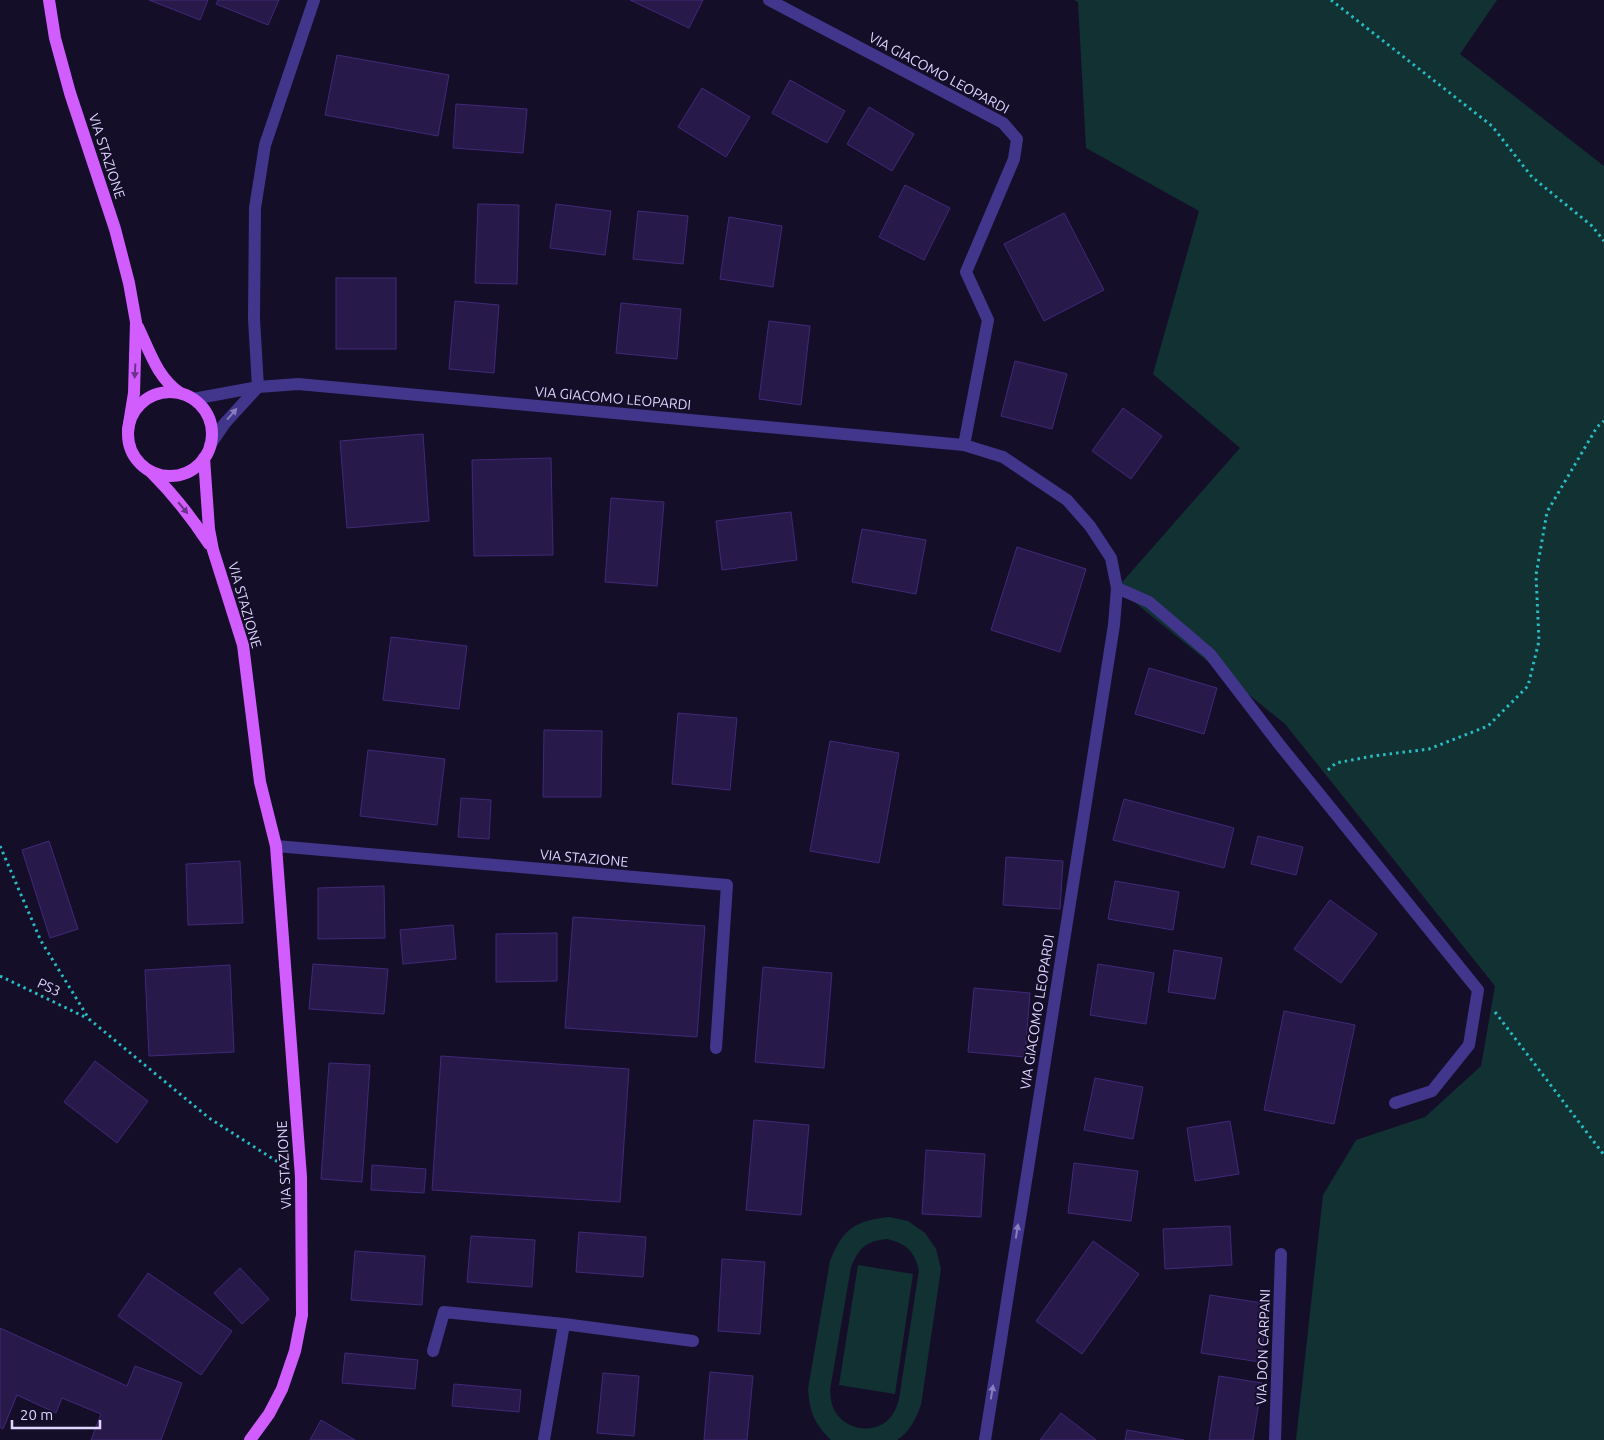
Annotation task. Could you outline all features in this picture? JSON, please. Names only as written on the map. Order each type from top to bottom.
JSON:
[{"type":"main road","name":"VIA STAZIONE","points":[[49,0],[55,38],[70,93],[115,229],[129,283],[136,322],[134,393],[128,430]]},
{"type":"main road","name":"VIA STAZIONE","points":[[136,322],[158,370],[168,385],[187,397]]},
{"type":"main road","points":[[166,392],[187,397],[200,405],[209,419],[212,438],[204,458],[199,465],[187,473],[168,476],[150,472],[140,464],[131,450],[128,430],[130,420],[138,407],[150,398],[166,392]]},
{"type":"main road","name":"VIA STAZIONE","points":[[204,458],[209,530],[213,550],[243,646],[260,782],[276,846],[301,1177],[302,1314],[296,1351],[282,1389],[269,1414],[250,1440]]},
{"type":"main road","name":"VIA STAZIONE","points":[[150,472],[167,488],[193,519],[213,550]]},
{"type":"street","points":[[210,445],[225,423],[258,387],[254,320],[255,208],[265,145],[314,0]]},
{"type":"street","name":"VIA GIACOMO LEOPARDI","points":[[769,0],[1003,123],[1017,139],[1014,159],[966,272],[988,320],[964,445]]},
{"type":"street","name":"VIA GIACOMO LEOPARDI","points":[[187,397],[258,387],[298,384],[964,445],[1003,457],[1067,500],[1090,526],[1111,558],[1117,588],[1114,625],[985,1440]]},
{"type":"street","points":[[1117,588],[1149,602],[1210,654],[1322,798],[1478,990],[1469,1045],[1432,1091],[1395,1103]]},
{"type":"street","name":"VIA STAZIONE","points":[[276,846],[727,886],[716,1048]]},
{"type":"street","name":"VIA DON CARPANI","points":[[1275,1440],[1281,1254]]},
{"type":"street","points":[[433,1351],[444,1312],[693,1340]]},
{"type":"street","points":[[544,1440],[564,1324]]},
{"type":"path","points":[[1331,0],[1492,126],[1532,177],[1592,226],[1604,240]]},
{"type":"path","points":[[1322,798],[1318,780],[1336,763],[1429,749],[1488,726],[1528,686],[1539,641],[1536,575],[1547,512],[1597,427],[1604,421]]},
{"type":"path","points":[[0,846],[40,942],[89,1019],[209,1118],[301,1177]]},
{"type":"path","name":"PS3","points":[[0,976],[89,1019]]},
{"type":"path","points":[[1478,990],[1604,1155]]},
{"type":"green space","points":[[1074,0],[1497,0],[1460,54],[1604,166],[1604,1440],[1296,1440],[1323,1195],[1356,1140],[1425,1117],[1481,1066],[1495,986],[1285,724],[1117,588],[1240,448],[1153,374],[1199,211],[1086,148],[1078,2]]},
{"type":"green space","points":[[889,1217],[908,1221],[925,1233],[936,1249],[941,1269],[921,1405],[909,1429],[897,1440],[831,1440],[814,1417],[808,1389],[830,1261],[840,1241],[851,1228]],"holes":[[[887,1239],[900,1243],[909,1249],[915,1258],[919,1270],[899,1399],[895,1410],[888,1420],[882,1424],[875,1427],[860,1428],[847,1423],[836,1413],[832,1405],[830,1390],[851,1267],[860,1250],[868,1244]]]},
{"type":"green space","points":[[858,1265],[913,1274],[895,1394],[839,1385]]},
{"type":"building","points":[[149,0],[208,0],[200,20]]},
{"type":"building","points":[[218,0],[279,0],[268,25],[216,4]]},
{"type":"building","points":[[630,0],[703,0],[689,28]]},
{"type":"building","points":[[337,55],[449,75],[438,136],[325,115]]},
{"type":"building","points":[[790,80],[845,111],[827,143],[772,113]]},
{"type":"building","points":[[702,88],[750,117],[726,157],[678,127]]},
{"type":"building","points":[[456,104],[527,109],[523,153],[453,148]]},
{"type":"building","points":[[869,107],[914,134],[892,171],[847,144]]},
{"type":"building","points":[[905,185],[950,208],[924,260],[879,237]]},
{"type":"building","points":[[478,204],[519,205],[517,284],[475,283]]},
{"type":"building","points":[[556,204],[611,211],[605,255],[550,248]]},
{"type":"building","points":[[638,211],[688,216],[683,264],[633,259]]},
{"type":"building","points":[[1064,213],[1104,290],[1044,321],[1004,244]]},
{"type":"building","points":[[729,217],[782,226],[773,287],[720,279]]},
{"type":"building","points":[[336,278],[396,278],[396,349],[336,349]]},
{"type":"building","points":[[455,301],[499,305],[494,373],[449,369]]},
{"type":"building","points":[[621,303],[681,309],[677,359],[616,353]]},
{"type":"building","points":[[769,321],[810,326],[801,405],[759,399]]},
{"type":"building","points":[[1015,361],[1067,374],[1052,429],[1001,416]]},
{"type":"building","points":[[1123,408],[1162,436],[1131,479],[1092,451]]},
{"type":"building","points":[[423,434],[429,521],[347,528],[340,441]]},
{"type":"building","points":[[551,458],[553,555],[474,556],[472,460]]},
{"type":"building","points":[[611,498],[664,502],[657,586],[605,582]]},
{"type":"building","points":[[791,512],[797,560],[722,570],[716,521]]},
{"type":"building","points":[[862,529],[926,540],[916,594],[852,582]]},
{"type":"building","points":[[1017,547],[1086,569],[1060,652],[991,630]]},
{"type":"building","points":[[391,637],[467,646],[459,709],[383,700]]},
{"type":"building","points":[[1149,668],[1217,688],[1204,734],[1135,714]]},
{"type":"building","points":[[678,713],[737,718],[730,790],[672,784]]},
{"type":"building","points":[[544,730],[602,731],[601,797],[543,797]]},
{"type":"building","points":[[830,741],[899,753],[879,863],[810,851]]},
{"type":"building","points":[[368,750],[445,759],[437,825],[360,816]]},
{"type":"building","points":[[461,798],[491,800],[489,839],[458,837]]},
{"type":"building","points":[[1124,799],[1234,828],[1224,868],[1113,840]]},
{"type":"building","points":[[1258,836],[1303,847],[1296,875],[1251,864]]},
{"type":"building","points":[[49,841],[78,929],[50,938],[22,850]]},
{"type":"building","points":[[1006,857],[1063,861],[1060,909],[1003,905]]},
{"type":"building","points":[[240,861],[243,923],[188,925],[186,864]]},
{"type":"building","points":[[1115,881],[1179,892],[1173,930],[1108,919]]},
{"type":"building","points":[[384,886],[385,938],[318,939],[318,888]]},
{"type":"building","points":[[1330,900],[1377,934],[1341,983],[1294,949]]},
{"type":"building","points":[[573,917],[705,926],[697,1037],[565,1028]]},
{"type":"building","points":[[453,925],[456,959],[403,964],[400,930]]},
{"type":"building","points":[[557,933],[557,981],[496,982],[496,934]]},
{"type":"building","points":[[1174,950],[1222,958],[1215,999],[1168,992]]},
{"type":"building","points":[[313,964],[388,969],[384,1014],[309,1009]]},
{"type":"building","points":[[1098,964],[1154,973],[1146,1024],[1090,1015]]},
{"type":"building","points":[[230,965],[234,1052],[149,1056],[145,970]]},
{"type":"building","points":[[763,967],[832,973],[824,1068],[755,1062]]},
{"type":"building","points":[[974,988],[1030,993],[1025,1057],[968,1052]]},
{"type":"building","points":[[1284,1011],[1355,1025],[1334,1124],[1264,1110]]},
{"type":"building","points":[[441,1056],[629,1069],[620,1202],[432,1190]]},
{"type":"building","points":[[95,1061],[148,1101],[117,1143],[64,1102]]},
{"type":"building","points":[[329,1063],[370,1065],[362,1182],[321,1179]]},
{"type":"building","points":[[1095,1078],[1143,1087],[1133,1139],[1084,1130]]},
{"type":"building","points":[[754,1120],[809,1125],[801,1215],[746,1210]]},
{"type":"building","points":[[1230,1121],[1239,1174],[1195,1181],[1187,1128]]},
{"type":"building","points":[[926,1150],[985,1154],[981,1217],[922,1214]]},
{"type":"building","points":[[1074,1163],[1138,1171],[1131,1221],[1068,1213]]},
{"type":"building","points":[[372,1165],[426,1169],[424,1193],[371,1190]]},
{"type":"building","points":[[1230,1226],[1232,1265],[1165,1269],[1163,1229]]},
{"type":"building","points":[[579,1232],[646,1237],[643,1277],[576,1272]]},
{"type":"building","points":[[471,1236],[535,1240],[532,1287],[467,1282]]},
{"type":"building","points":[[1093,1241],[1139,1274],[1082,1354],[1036,1321]]},
{"type":"building","points":[[355,1251],[425,1256],[422,1305],[351,1300]]},
{"type":"building","points":[[722,1259],[765,1262],[760,1334],[718,1331]]},
{"type":"building","points":[[240,1268],[269,1299],[242,1324],[214,1293]]},
{"type":"building","points":[[148,1273],[232,1331],[201,1375],[118,1316]]},
{"type":"building","points":[[1210,1295],[1269,1304],[1260,1362],[1201,1353]]},
{"type":"building","points":[[0,1328],[127,1386],[135,1366],[182,1383],[161,1440],[91,1440],[101,1414],[62,1398],[56,1413],[17,1395],[3,1429],[0,1427]]},
{"type":"building","points":[[345,1353],[418,1360],[415,1389],[342,1383]]},
{"type":"building","points":[[710,1372],[753,1376],[747,1440],[704,1440]]},
{"type":"building","points":[[603,1373],[639,1376],[634,1436],[597,1433]]},
{"type":"building","points":[[1219,1376],[1262,1383],[1253,1440],[1209,1440]]},
{"type":"building","points":[[454,1384],[521,1390],[519,1412],[452,1406]]},
{"type":"building","points":[[1061,1413],[1096,1440],[1040,1440]]},
{"type":"building","points":[[321,1420],[355,1440],[310,1440]]},
{"type":"building","points":[[1127,1430],[1184,1440],[1125,1440]]}]
